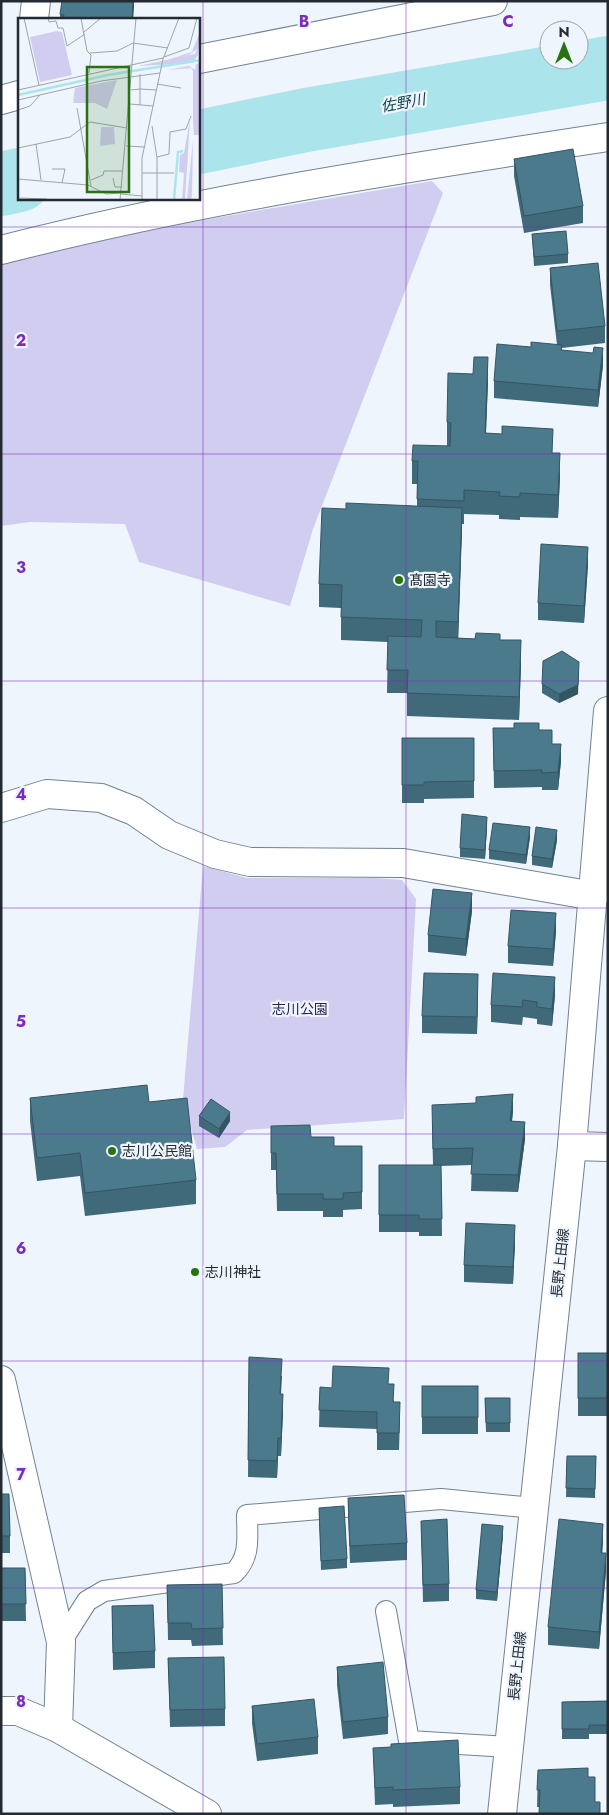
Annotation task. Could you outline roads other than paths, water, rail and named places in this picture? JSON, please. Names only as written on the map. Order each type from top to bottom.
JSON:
[{"type":"street","points":[[34,18],[36,1]]},
{"type":"street","points":[[200,59],[492,1]]},
{"type":"street","points":[[1,100],[18,95]]},
{"type":"street","points":[[1,250],[214,201],[462,159],[608,138]]},
{"type":"street","name":"長野上田線","points":[[502,1814],[572,1146],[608,712]]},
{"type":"street","points":[[1,808],[47,794],[101,798],[134,811],[169,835],[215,854],[250,862],[403,863],[594,896]]},
{"type":"street","points":[[572,1146],[608,1147]]},
{"type":"street","points":[[1,1380],[61,1642],[58,1728]]},
{"type":"street","points":[[1,1711],[18,1711],[58,1728],[207,1814]]},
{"type":"lane","points":[[61,1642],[87,1601],[104,1591],[234,1573],[243,1564],[247,1548],[247,1515],[441,1499],[534,1508]]},
{"type":"lane","points":[[386,1610],[409,1742],[509,1747]]},
{"type":"waterway","name":"佐野川","points":[[200,142],[306,120],[608,68]]},
{"type":"waterway","name":"佐野川","points":[[1,184],[18,180]]},
{"type":"place","name":"髙園寺","points":[[399,580]]},
{"type":"place","name":"志川公民館","points":[[112,1151]]},
{"type":"place","name":"志川神社","points":[[195,1272]]},
{"type":"park label","name":"志川公園","points":[[300,1009]]}]
